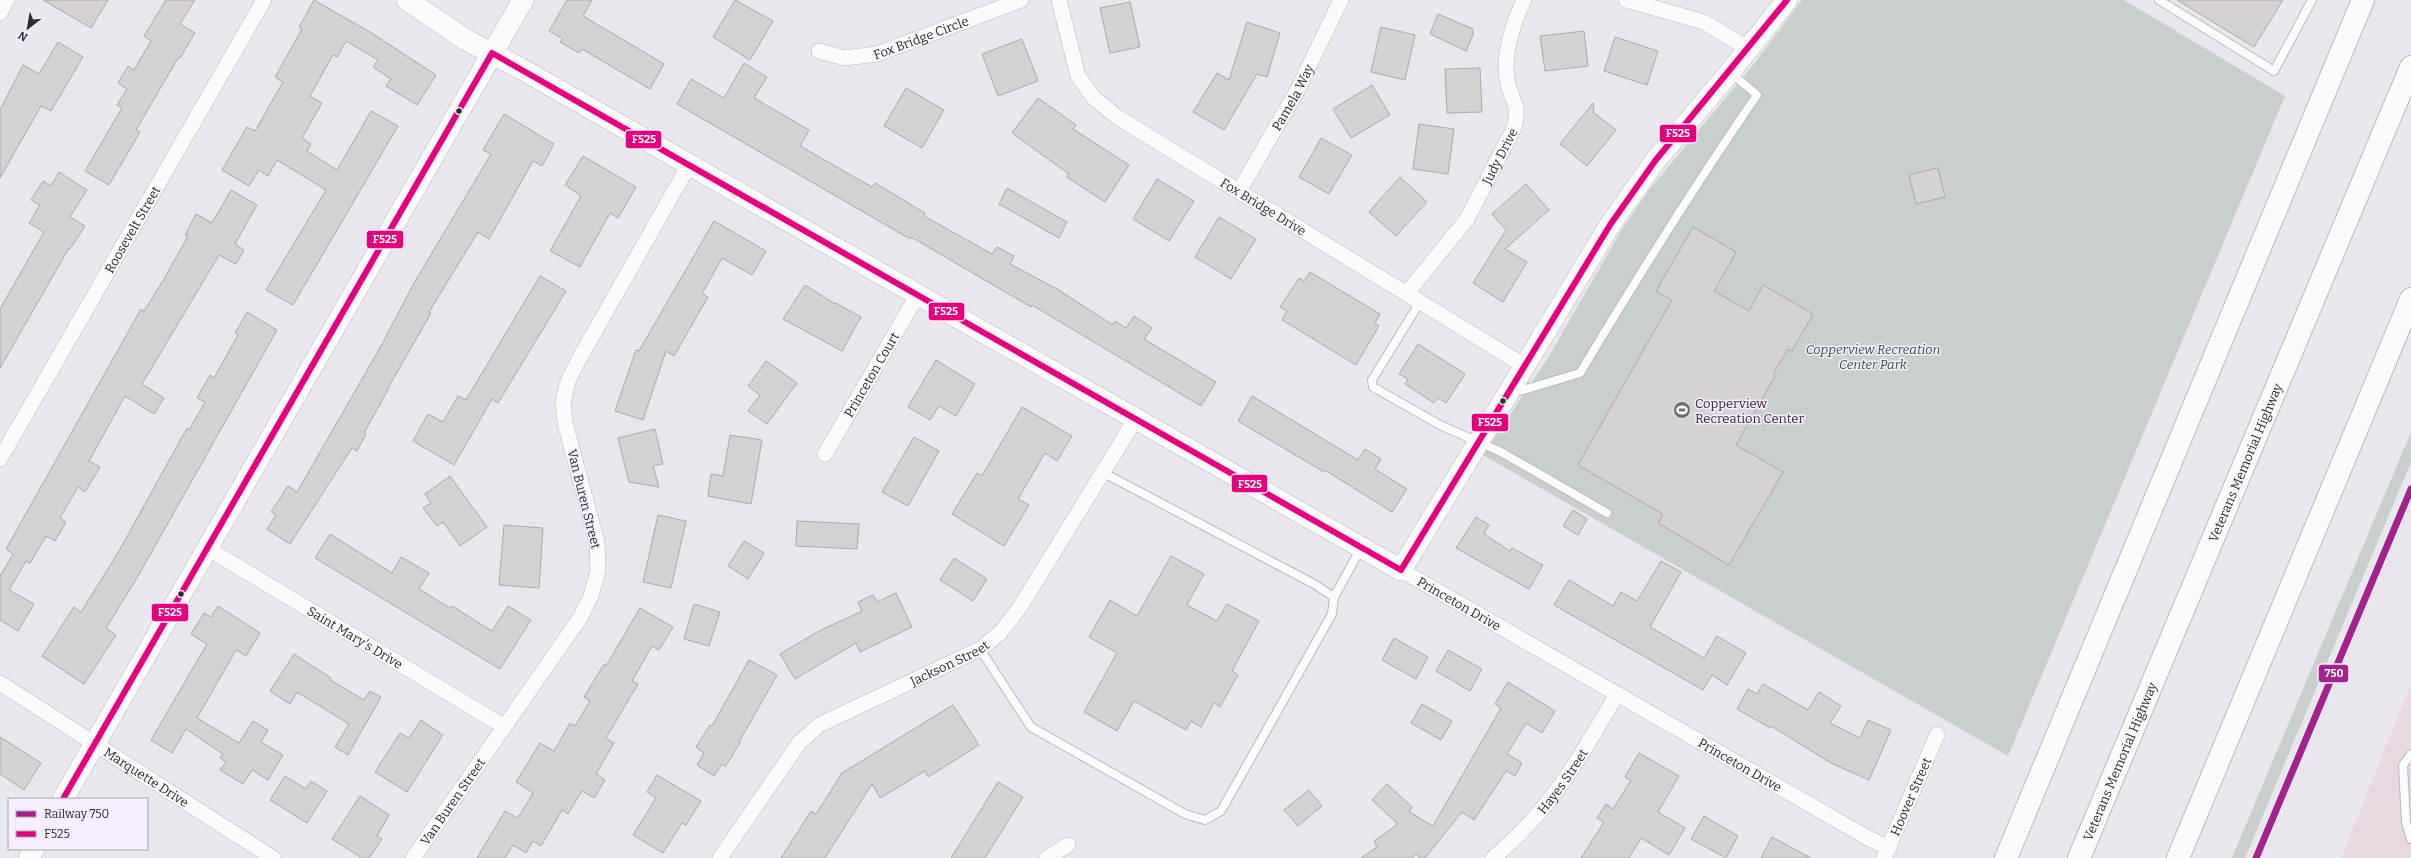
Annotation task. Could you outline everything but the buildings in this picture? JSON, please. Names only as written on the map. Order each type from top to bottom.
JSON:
[{"type":"highway","points":[[2006,858],[2363,0]]},
{"type":"highway","name":"Veterans Memorial Highway","points":[[2079,858],[2411,67]]},
{"type":"highway","points":[[2178,858],[2411,299]]},
{"type":"street","points":[[0,12],[7,0]]},
{"type":"street","name":"Roosevelt Street","points":[[0,459],[264,0]]},
{"type":"street","name":"Princeton Drive","points":[[407,0],[466,40],[492,53],[690,165],[917,296],[1401,570],[1617,694],[1886,853]]},
{"type":"street","points":[[64,798],[523,0]]},
{"type":"street","name":"Fox Bridge Circle","points":[[819,51],[846,58],[877,54],[1020,0]]},
{"type":"street","name":"Fox Bridge Drive","points":[[1059,0],[1078,76],[1094,98],[1117,116],[1524,366]]},
{"type":"street","name":"Pamela Way","points":[[1239,191],[1296,92],[1341,0]]},
{"type":"street","name":"Judy Drive","points":[[1408,294],[1467,218],[1514,128],[1518,113],[1507,84],[1505,62],[1518,15],[1524,0]]},
{"type":"street","points":[[1626,0],[1704,22],[1749,49]]},
{"type":"street","points":[[1401,570],[1480,442],[1589,258],[1643,177],[1749,49],[1787,0]]},
{"type":"street","name":"Van Buren Street","points":[[413,858],[503,726],[580,618],[591,596],[598,570],[597,542],[565,423],[563,402],[568,381],[690,165]]},
{"type":"street","name":"Princeton Court","points":[[825,454],[917,296]]},
{"type":"street","name":"Jackson Street","points":[[720,858],[799,743],[819,725],[980,649],[1000,633],[1020,607],[1135,420]]},
{"type":"street","name":"Saint Mary's Drive","points":[[207,548],[503,726]]},
{"type":"street","name":"Marquette Drive","points":[[0,683],[273,858]]},
{"type":"street","name":"Hayes Street","points":[[1493,858],[1520,835],[1549,803],[1574,768],[1617,694]]},
{"type":"street","name":"Hoover Street","points":[[1886,853],[1937,735]]},
{"type":"street","points":[[1047,858],[1068,845]]},
{"type":"lane","points":[[2159,0],[2274,70],[2312,0]]},
{"type":"lane","points":[[1508,394],[1580,373],[1676,216],[1697,187],[1721,146],[1757,95],[1730,72]]},
{"type":"lane","points":[[1420,302],[1371,383],[1429,419],[1501,452],[1607,513]]},
{"type":"lane","points":[[1102,472],[1334,596]]},
{"type":"lane","points":[[980,649],[1031,727],[1185,814],[1205,820],[1221,811],[1332,614],[1334,596],[1361,548]]},
{"type":"lane","points":[[2411,754],[2404,764],[2406,823],[2411,839]]},
{"type":"path","points":[[1835,140],[1917,0]]},
{"type":"shaded area","points":[[2411,684],[2411,858],[2341,858]]},
{"type":"green space","name":"Copperview Recreation Center Park","points":[[1802,0],[2124,0],[2285,96],[2008,756],[1483,455],[1548,358],[1621,231],[1649,190],[1754,64]]},
{"type":"green space","points":[[2411,432],[2411,462],[2245,858],[2232,858]]},
{"type":"rail line","name":"750","points":[[2256,858],[2411,489]]},
{"type":"transit line","name":"F525","points":[[1401,570],[1610,225],[1655,161],[1787,0]]},
{"type":"transit line","name":"F525","points":[[492,53],[1401,570]]},
{"type":"transit line","name":"F525","points":[[64,798],[492,53]]},
{"type":"place","name":"Copperview Recreation Center","points":[[1682,410]]}]
